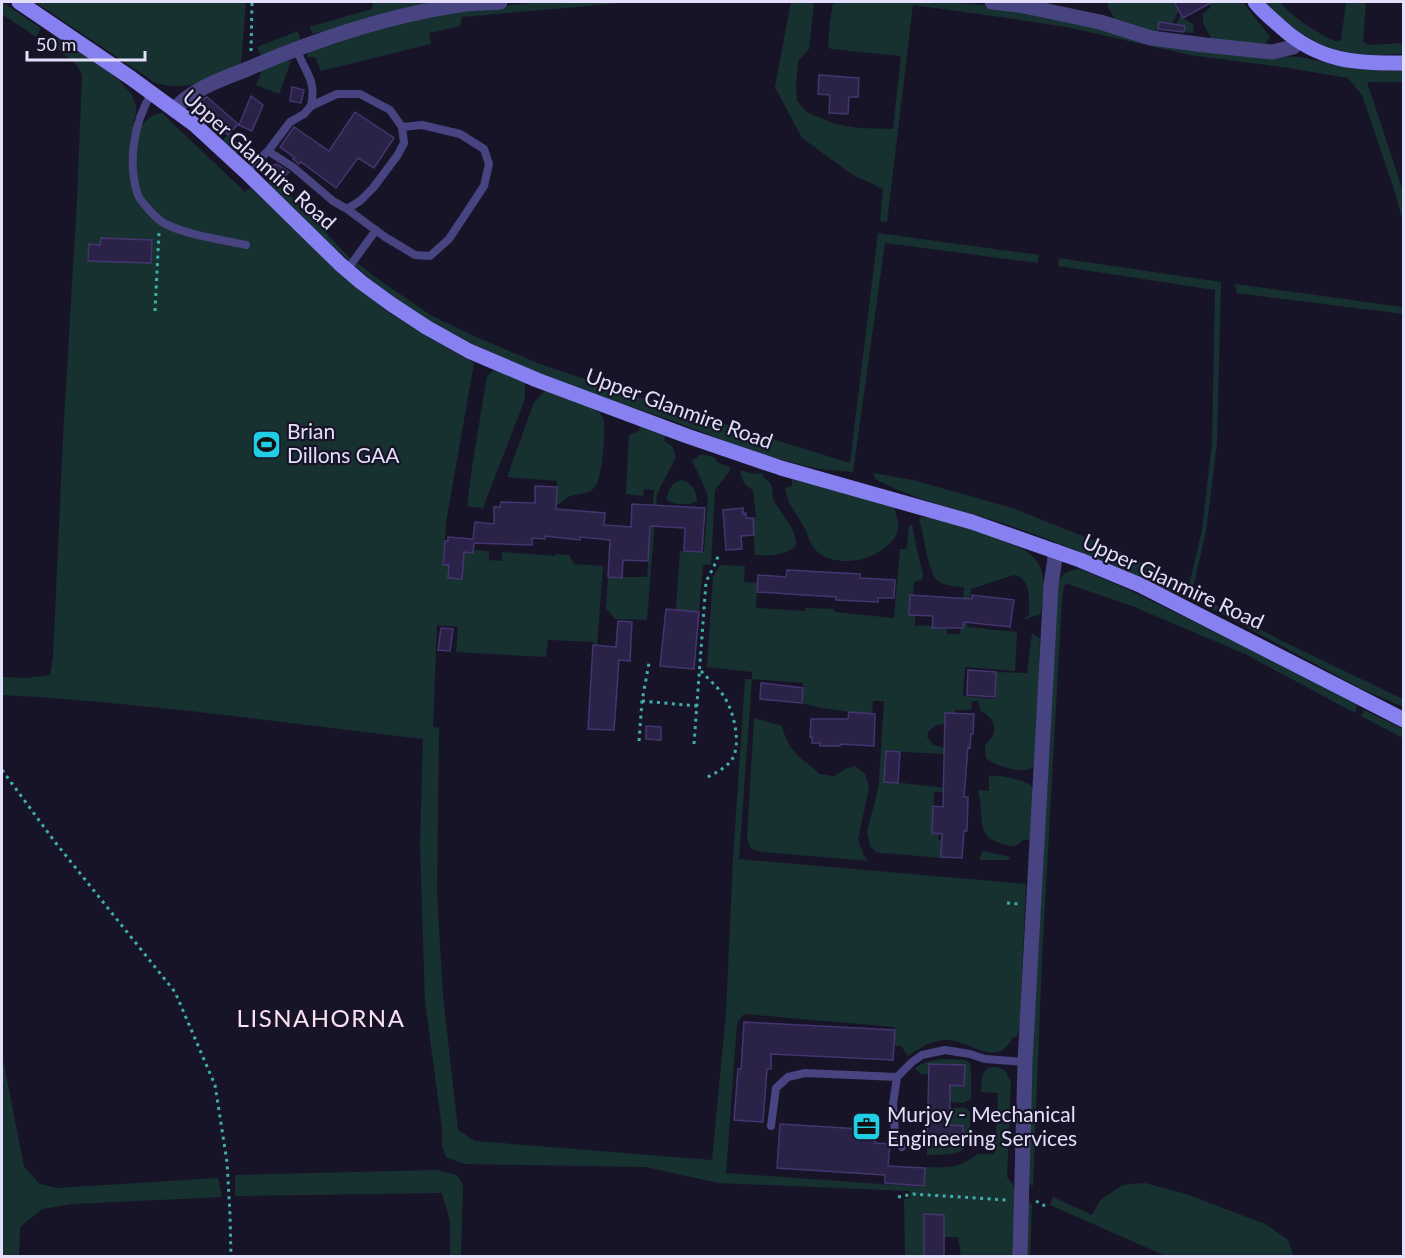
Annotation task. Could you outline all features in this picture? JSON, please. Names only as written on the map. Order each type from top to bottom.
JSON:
[{"type":"main road","name":"Upper Glanmire Road","points":[[19,2],[195,125],[348,270],[391,304],[449,341],[485,359],[537,380],[739,454],[972,522],[1056,551],[1140,585],[1404,720]]},
{"type":"main road","points":[[1255,2],[1262,11],[1312,50],[1336,58],[1370,63],[1404,63]]},
{"type":"street","points":[[174,110],[190,95],[243,71],[343,32],[461,5],[500,2]]},
{"type":"street","points":[[992,2],[1019,4],[1100,22],[1151,38],[1272,52],[1293,47],[1299,42]]},
{"type":"street","points":[[1020,1257],[1024,1062],[1051,585],[1056,551]]},
{"type":"lane","points":[[297,49],[310,77],[314,94],[311,106]]},
{"type":"lane","points":[[152,93],[143,107],[135,140],[132,170],[138,198],[161,222],[183,231],[246,245]]},
{"type":"lane","points":[[246,172],[268,151],[290,122],[304,114],[311,106],[337,94],[360,94],[390,110],[402,127],[404,143],[373,188],[360,201],[347,208]]},
{"type":"lane","points":[[268,151],[333,201],[347,208],[376,230],[415,255],[430,256],[448,239],[484,186],[489,164],[484,149],[460,135],[422,125],[402,127]]},
{"type":"lane","points":[[348,270],[376,230]]},
{"type":"lane","points":[[902,1147],[895,1134],[893,1104],[897,1077],[912,1062],[922,1056],[945,1050],[985,1059],[1024,1062]]},
{"type":"lane","points":[[771,1126],[776,1088],[788,1077],[805,1074],[897,1077]]},
{"type":"path","points":[[251,50],[252,2]]},
{"type":"path","points":[[155,311],[161,222]]},
{"type":"path","points":[[694,744],[706,582],[718,556]]},
{"type":"path","points":[[639,741],[642,701],[649,663]]},
{"type":"path","points":[[700,671],[723,695],[732,711],[736,733],[736,747],[732,761],[706,778]]},
{"type":"path","points":[[642,701],[698,706]]},
{"type":"path","points":[[2,770],[55,842],[175,992],[215,1085],[227,1162],[231,1257]]},
{"type":"path","points":[[898,1197],[913,1194],[1003,1201]]},
{"type":"path","points":[[1033,1198],[1045,1206]]},
{"type":"green space","points":[[2,2],[41,28],[36,37],[2,14]]},
{"type":"green space","points":[[35,2],[246,2],[241,64],[188,85],[177,86],[154,82]]},
{"type":"green space","points":[[373,2],[441,2],[373,17],[313,34],[309,27],[372,9]]},
{"type":"green space","points":[[541,2],[634,2],[462,17],[460,26],[429,33],[431,44],[321,71],[315,57],[307,57],[309,49],[390,25],[462,10]]},
{"type":"green space","points":[[791,2],[812,2],[814,4],[809,49],[798,61],[797,101],[808,113],[835,124],[858,128],[893,129],[901,56],[831,49],[828,46],[830,21],[833,4],[838,2],[954,2],[1018,9],[1272,56],[1300,57],[1354,69],[1403,70],[1403,82],[1367,82],[1403,191],[1403,223],[1395,192],[1362,95],[1348,78],[1190,55],[1071,28],[913,5],[887,222],[880,221],[883,189],[853,175],[802,138],[775,87]]},
{"type":"green space","points":[[1108,2],[1174,2],[1179,10],[1172,24],[1159,22],[1157,35],[1115,19],[1108,7]]},
{"type":"green space","points":[[1208,2],[1243,2],[1270,37],[1265,45],[1213,42],[1203,23],[1203,14],[1211,7]]},
{"type":"green space","points":[[1266,2],[1280,2],[1306,25],[1337,42],[1341,40],[1346,2],[1366,2],[1363,42],[1369,45],[1403,43],[1403,54],[1361,55],[1334,49],[1297,30]]},
{"type":"green space","points":[[1181,13],[1183,18],[1193,24],[1194,33],[1184,32],[1185,26],[1176,25]]},
{"type":"green space","points":[[298,31],[300,40],[261,56],[257,47]]},
{"type":"green space","name":"Brian Dillons GAA","points":[[53,35],[105,68],[118,79],[135,102],[136,114],[133,121],[143,125],[151,116],[163,113],[245,192],[250,188],[374,302],[416,330],[474,363],[447,517],[442,565],[449,565],[464,552],[472,553],[473,550],[489,551],[489,560],[502,561],[502,552],[555,556],[555,554],[569,555],[574,564],[603,566],[596,660],[593,660],[594,642],[548,640],[546,657],[456,652],[458,627],[437,625],[433,727],[439,728],[437,892],[443,996],[458,1130],[475,1141],[712,1160],[726,1013],[745,679],[752,679],[739,859],[1026,884],[1020,1022],[1017,1037],[1013,1037],[1006,1047],[999,1051],[983,1051],[956,1041],[941,1040],[921,1047],[908,1056],[901,1046],[894,1046],[895,1027],[744,1014],[737,1023],[726,1173],[923,1187],[925,1168],[954,1166],[978,1154],[995,1154],[998,1093],[981,1092],[986,1069],[998,1067],[1006,1072],[1011,1081],[1007,1177],[1015,1191],[1015,1256],[961,1256],[958,1237],[944,1237],[944,1215],[925,1214],[924,1256],[905,1256],[904,1199],[910,1198],[910,1191],[718,1183],[646,1167],[464,1164],[446,1157],[442,1145],[442,1128],[425,1001],[420,844],[423,739],[160,708],[2,695],[2,677],[26,678],[50,675],[53,658],[82,75],[77,65],[50,43]]},
{"type":"green space","points":[[291,61],[279,94],[256,85],[262,70]]},
{"type":"green space","points":[[228,135],[250,153],[238,153],[230,148],[224,143]]},
{"type":"green space","points":[[264,168],[348,256],[432,316],[540,364],[850,463],[878,233],[1039,255],[1038,263],[885,243],[853,472],[821,469],[764,454],[531,370],[432,322],[383,289],[349,261],[270,184]]},
{"type":"green space","points":[[1059,258],[1221,282],[1217,443],[1206,531],[1189,600],[1052,541],[923,499],[875,479],[873,473],[913,480],[1012,508],[1115,549],[1189,586],[1202,530],[1212,443],[1215,290],[1058,266]]},
{"type":"green space","points":[[1235,284],[1403,307],[1403,314],[1237,293]]},
{"type":"green space","points":[[494,370],[525,383],[525,399],[483,508],[467,506],[487,376]]},
{"type":"green space","points":[[546,390],[595,409],[604,420],[603,456],[596,485],[589,491],[568,497],[560,504],[556,504],[557,481],[507,477],[534,402]]},
{"type":"green space","points":[[640,426],[665,436],[664,441],[672,446],[676,457],[657,494],[647,620],[615,619],[606,608],[608,577],[647,577],[654,490],[644,489],[643,496],[626,494],[629,435],[639,431]]},
{"type":"green space","points":[[701,454],[714,457],[719,463],[730,467],[729,472],[715,490],[711,565],[703,565],[699,612],[676,610],[680,551],[704,552],[708,496],[692,461]]},
{"type":"green space","points":[[740,470],[753,474],[763,473],[763,477],[771,485],[776,504],[794,533],[796,546],[777,555],[755,555],[753,518],[756,517],[753,490],[744,482]]},
{"type":"green space","points":[[792,479],[895,507],[898,529],[894,539],[876,554],[852,561],[840,561],[819,553],[811,543],[788,498],[785,488],[792,486]]},
{"type":"green space","points":[[681,480],[693,488],[697,502],[678,504],[666,499],[669,490]]},
{"type":"green space","points":[[921,517],[956,524],[1016,546],[1027,552],[1039,564],[1044,590],[1041,614],[1025,619],[1029,616],[1029,597],[1024,580],[1019,577],[1013,575],[971,589],[967,627],[1017,632],[1015,671],[965,667],[963,696],[995,699],[996,672],[1027,673],[1032,633],[1040,638],[1036,757],[1032,768],[1022,770],[1009,768],[986,758],[985,745],[993,735],[994,726],[990,718],[980,710],[978,701],[972,701],[971,710],[944,713],[944,724],[936,725],[928,732],[927,737],[933,745],[945,748],[945,754],[886,751],[884,781],[946,788],[944,792],[934,792],[933,820],[939,828],[941,858],[883,854],[876,852],[870,846],[867,831],[879,781],[884,701],[873,701],[872,715],[821,708],[802,703],[803,683],[752,679],[752,672],[707,667],[713,577],[720,565],[745,566],[744,582],[757,583],[756,608],[805,611],[806,608],[834,609],[834,612],[894,618],[900,549],[907,548],[909,525],[912,525],[923,574],[922,580],[914,582],[913,595],[910,595],[909,614],[915,615],[915,626],[940,629],[947,627],[947,634],[960,634],[964,588],[941,583],[933,574],[919,521]]},
{"type":"green space","points":[[1080,569],[1127,589],[1357,705],[1355,713],[1245,654],[1132,606],[1065,583],[1062,597],[1042,958],[1033,1186],[1026,1181],[1058,581],[1067,572]]},
{"type":"green space","points":[[1205,599],[1282,641],[1403,699],[1403,707],[1362,689],[1203,604]]},
{"type":"green space","points":[[1364,710],[1403,729],[1403,738],[1361,716]]},
{"type":"green space","points":[[754,718],[782,726],[793,750],[819,774],[834,776],[855,766],[865,774],[869,787],[858,840],[868,861],[762,852],[751,849],[747,839]]},
{"type":"green space","points":[[989,776],[1019,780],[1032,787],[1031,840],[1023,840],[1017,845],[1009,846],[998,843],[985,833],[978,790],[989,791]]},
{"type":"green space","points":[[983,851],[1010,857],[1009,860],[979,860]]},
{"type":"green space","points":[[2,1054],[24,1167],[40,1184],[57,1188],[218,1178],[222,1197],[74,1204],[42,1209],[20,1227],[19,1256],[2,1256]]},
{"type":"green space","points":[[942,1059],[965,1060],[970,1063],[971,1099],[963,1103],[950,1102],[950,1089],[941,1089],[941,1085],[964,1085],[965,1065],[929,1064],[928,1074],[921,1074],[915,1068]]},
{"type":"green space","points":[[950,1108],[966,1108],[970,1112],[967,1144],[964,1149],[951,1154],[927,1155],[927,1145],[963,1146],[963,1126],[940,1125],[940,1121],[949,1121]]},
{"type":"green space","points":[[436,1170],[457,1175],[463,1185],[461,1256],[450,1256],[450,1221],[442,1193],[235,1196],[235,1175]]},
{"type":"green space","points":[[1145,1183],[1189,1195],[1265,1224],[1288,1240],[1294,1256],[1166,1256],[1050,1205],[1053,1197],[1092,1215],[1100,1200],[1123,1185]]},
{"type":"green space","points":[[1028,1201],[1032,1205],[1030,1256],[1025,1256]]},
{"type":"building","points":[[1174,2],[1212,2],[1183,18]]},
{"type":"building","points":[[1159,22],[1185,26],[1184,32],[1158,29]]},
{"type":"building","points":[[819,75],[859,78],[858,97],[849,97],[848,114],[829,113],[830,95],[818,94]]},
{"type":"building","points":[[292,87],[304,90],[301,103],[290,101]]},
{"type":"building","points":[[251,96],[263,105],[252,131],[239,125]]},
{"type":"building","points":[[207,97],[238,124],[228,135],[195,107]]},
{"type":"building","points":[[355,112],[394,138],[374,168],[358,158],[336,188],[301,162],[299,164],[293,159],[295,158],[280,147],[294,127],[329,151]]},
{"type":"building","points":[[277,164],[289,172],[278,182],[264,168]]},
{"type":"building","points":[[101,238],[152,240],[151,263],[88,261],[89,244],[100,245]]},
{"type":"building","points":[[535,486],[557,487],[556,509],[605,513],[604,525],[631,527],[632,504],[705,508],[702,552],[684,551],[685,528],[650,526],[648,561],[623,560],[622,578],[608,577],[610,540],[580,537],[580,540],[545,536],[545,539],[532,538],[532,545],[474,543],[473,553],[464,552],[462,579],[448,578],[449,565],[443,565],[445,541],[448,541],[448,537],[473,539],[475,522],[494,524],[494,507],[500,507],[501,502],[535,503]]},
{"type":"building","points":[[743,508],[746,518],[753,518],[754,535],[741,536],[742,549],[726,550],[723,510]]},
{"type":"building","points":[[787,570],[860,574],[860,578],[895,580],[894,598],[878,598],[878,602],[757,592],[758,575],[786,577]]},
{"type":"building","points":[[910,595],[972,599],[972,595],[1014,600],[1010,627],[964,622],[963,628],[932,628],[933,616],[909,615]]},
{"type":"building","points":[[666,609],[699,612],[694,669],[660,666]]},
{"type":"building","points":[[618,621],[632,622],[630,661],[619,660],[614,730],[588,729],[593,645],[616,647]]},
{"type":"building","points":[[441,628],[453,629],[450,651],[438,650]]},
{"type":"building","points":[[968,670],[996,672],[995,697],[967,695]]},
{"type":"building","points":[[761,683],[803,688],[802,703],[760,699]]},
{"type":"building","points":[[849,712],[875,714],[874,746],[840,744],[840,746],[820,746],[820,743],[812,743],[811,719],[848,719]]},
{"type":"building","points":[[945,713],[974,714],[973,734],[971,734],[970,748],[968,747],[964,797],[968,797],[967,831],[964,831],[962,858],[941,857],[942,834],[932,833],[933,806],[943,807]]},
{"type":"building","points":[[646,726],[661,727],[661,740],[646,739]]},
{"type":"building","points":[[886,751],[900,752],[898,783],[884,782]]},
{"type":"building","points":[[744,1022],[895,1030],[893,1060],[771,1054],[771,1069],[767,1069],[763,1122],[734,1120]]},
{"type":"building","points":[[929,1064],[965,1065],[964,1086],[950,1085],[949,1125],[963,1126],[963,1146],[927,1145]]},
{"type":"building","points":[[780,1124],[876,1130],[875,1143],[890,1144],[888,1166],[925,1168],[924,1186],[885,1183],[885,1175],[777,1168]]},
{"type":"building","points":[[924,1214],[944,1215],[944,1257],[924,1257]]},
{"type":"place","name":"Brian Dillons GAA","points":[[266,444]]},
{"type":"place","name":"Murjoy - Mechanical Engineering Services","points":[[866,1127]]},
{"type":"district","name":"LISNAHORNA","points":[[321,1019]]}]
